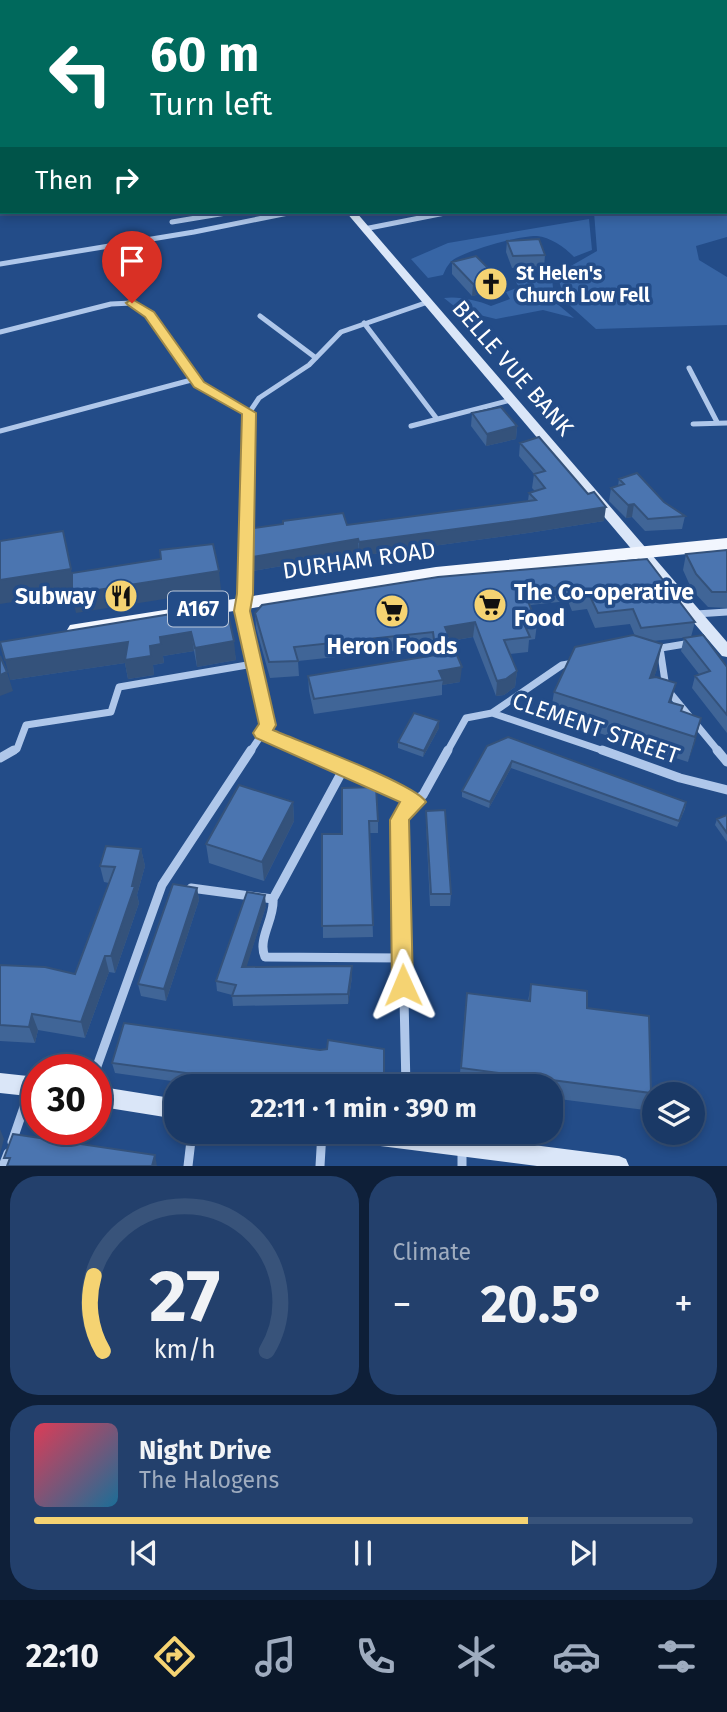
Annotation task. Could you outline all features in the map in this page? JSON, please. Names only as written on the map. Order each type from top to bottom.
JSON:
[{"type":"main road","name":"DURHAM ROAD","points":[[64,632],[436,573],[727,544]]},
{"type":"street","points":[[172,222],[220,214]]},
{"type":"street","points":[[0,264],[282,214]]},
{"type":"street","name":"BELLE VUE BANK","points":[[353,214],[727,652]]},
{"type":"street","points":[[364,229],[440,214]]},
{"type":"street","points":[[101,1054],[162,885],[268,725],[242,611],[245,594],[249,413],[259,398],[301,372],[341,332],[428,302]]},
{"type":"street","points":[[0,332],[111,304],[132,303],[150,314],[195,379],[206,390],[249,413]]},
{"type":"street","points":[[260,316],[293,344],[316,358]]},
{"type":"street","points":[[364,323],[437,419]]},
{"type":"street","points":[[689,368],[717,422]]},
{"type":"street","points":[[0,432],[195,379]]},
{"type":"street","points":[[411,426],[511,400]]},
{"type":"street","points":[[693,424],[727,423]]},
{"type":"street","points":[[696,614],[727,612]]},
{"type":"street","points":[[648,650],[716,638]]},
{"type":"street","points":[[660,648],[666,688],[727,762]]},
{"type":"street","points":[[492,713],[562,665],[586,661]]},
{"type":"street","points":[[0,758],[18,749],[26,724],[111,712],[118,687],[253,664]]},
{"type":"street","name":"CLEMENT STREET","points":[[406,1074],[400,820],[405,808],[423,795],[466,718],[492,713],[691,781],[727,790]]},
{"type":"street","points":[[262,733],[416,802]]},
{"type":"street","points":[[344,768],[273,899],[274,907],[262,950],[265,957],[274,959],[402,958]]},
{"type":"street","points":[[162,885],[273,899]]},
{"type":"street","points":[[0,1083],[21,1085]]},
{"type":"street","points":[[112,1099],[164,1107]]},
{"type":"street","points":[[3,1166],[21,1120]]},
{"type":"street","points":[[188,1166],[191,1144]]},
{"type":"street","points":[[320,1166],[321,1144]]},
{"type":"street","points":[[429,1144],[462,1156],[620,1166]]},
{"type":"shaded area","points":[[594,214],[727,214],[727,237],[696,246],[699,260],[727,277],[727,325],[596,329],[565,301],[557,274],[597,251]]},
{"type":"shaded area","points":[[589,219],[592,250],[574,257],[547,238],[537,236],[473,251],[454,260],[443,275],[428,278],[411,259],[448,243]]},
{"type":"shaded area","points":[[531,277],[552,280],[555,302],[574,318],[543,310],[496,319],[459,310],[444,298],[467,299],[491,306],[510,299],[506,292],[519,287],[514,279]]},
{"type":"building","points":[[539,239],[545,255],[513,256],[507,241]]},
{"type":"building","points":[[476,256],[498,278],[473,284],[452,262]]},
{"type":"building","points":[[501,407],[517,426],[487,434],[472,413]]},
{"type":"building","points":[[539,437],[588,494],[594,492],[606,507],[359,542],[358,539],[252,557],[254,528],[283,524],[283,521],[343,513],[347,525],[536,500],[529,493],[545,488],[534,474],[545,471],[520,443]]},
{"type":"building","points":[[637,473],[664,502],[685,516],[648,519],[634,504],[628,505],[611,488],[624,484],[619,479]]},
{"type":"building","points":[[63,531],[71,569],[0,580],[0,541]]},
{"type":"building","points":[[213,544],[219,571],[72,594],[72,573],[161,559],[160,550]]},
{"type":"building","points":[[727,550],[727,592],[712,592],[696,574],[686,554]]},
{"type":"building","points":[[647,559],[695,622],[641,628],[633,609],[598,613],[589,594],[574,596],[570,586],[524,591],[537,624],[525,626],[530,637],[504,640],[517,671],[506,679],[497,681],[475,622],[445,627],[462,667],[439,671],[443,680],[314,699],[308,676],[436,655],[433,632],[294,647],[298,661],[269,662],[255,613],[262,605],[438,577]]},
{"type":"building","points":[[226,605],[234,641],[195,648],[191,632],[160,637],[161,644],[150,646],[151,656],[125,660],[128,642],[5,660],[0,642]]},
{"type":"building","points":[[633,635],[662,644],[650,678],[656,677],[676,683],[669,702],[683,706],[681,711],[701,718],[695,737],[554,692],[575,647]]},
{"type":"building","points":[[703,635],[727,667],[727,715],[695,676],[710,671],[684,638]]},
{"type":"building","points":[[0,656],[7,672],[0,675]]},
{"type":"building","points":[[414,713],[439,721],[424,751],[398,742]]},
{"type":"building","points":[[508,737],[686,802],[679,821],[512,761],[490,802],[462,791],[487,746]]},
{"type":"building","points":[[239,785],[293,802],[262,862],[206,844]]},
{"type":"building","points":[[376,787],[378,821],[369,821],[373,925],[322,926],[322,834],[342,834],[342,788]]},
{"type":"building","points":[[445,810],[451,894],[431,894],[426,811]]},
{"type":"building","points":[[727,815],[727,833],[717,819]]},
{"type":"building","points":[[106,846],[141,849],[132,886],[135,886],[111,956],[105,956],[81,1022],[32,1014],[29,1027],[0,1025],[0,965],[45,967],[75,974],[115,867],[100,866]]},
{"type":"building","points":[[173,884],[197,888],[164,989],[138,984]]},
{"type":"building","points":[[247,892],[265,895],[242,967],[352,966],[348,994],[232,996],[236,985],[216,981]]},
{"type":"building","points":[[531,984],[587,991],[587,1008],[649,1016],[651,1082],[642,1082],[642,1092],[563,1081],[563,1074],[507,1074],[461,1068],[467,993],[530,1001]]},
{"type":"building","points":[[124,1023],[320,1050],[327,1049],[328,1040],[384,1049],[384,1074],[194,1074],[112,1063]]},
{"type":"building","points":[[13,1134],[21,1135],[21,1145],[87,1145],[155,1155],[152,1166],[7,1166],[10,1158],[4,1158]]},
{"type":"place","name":"St Helen's Church Low Fell","points":[[491,284]]},
{"type":"place","name":"Subway","points":[[121,596]]},
{"type":"place","name":"The Co-operative Food","points":[[490,605]]},
{"type":"place","name":"Heron Foods","points":[[392,611]]},
{"type":"route","points":[[132,303],[140,305],[150,314],[199,384],[249,413],[245,594],[242,611],[268,725],[262,733],[394,789],[416,802],[405,808],[400,820],[403,985]]}]
